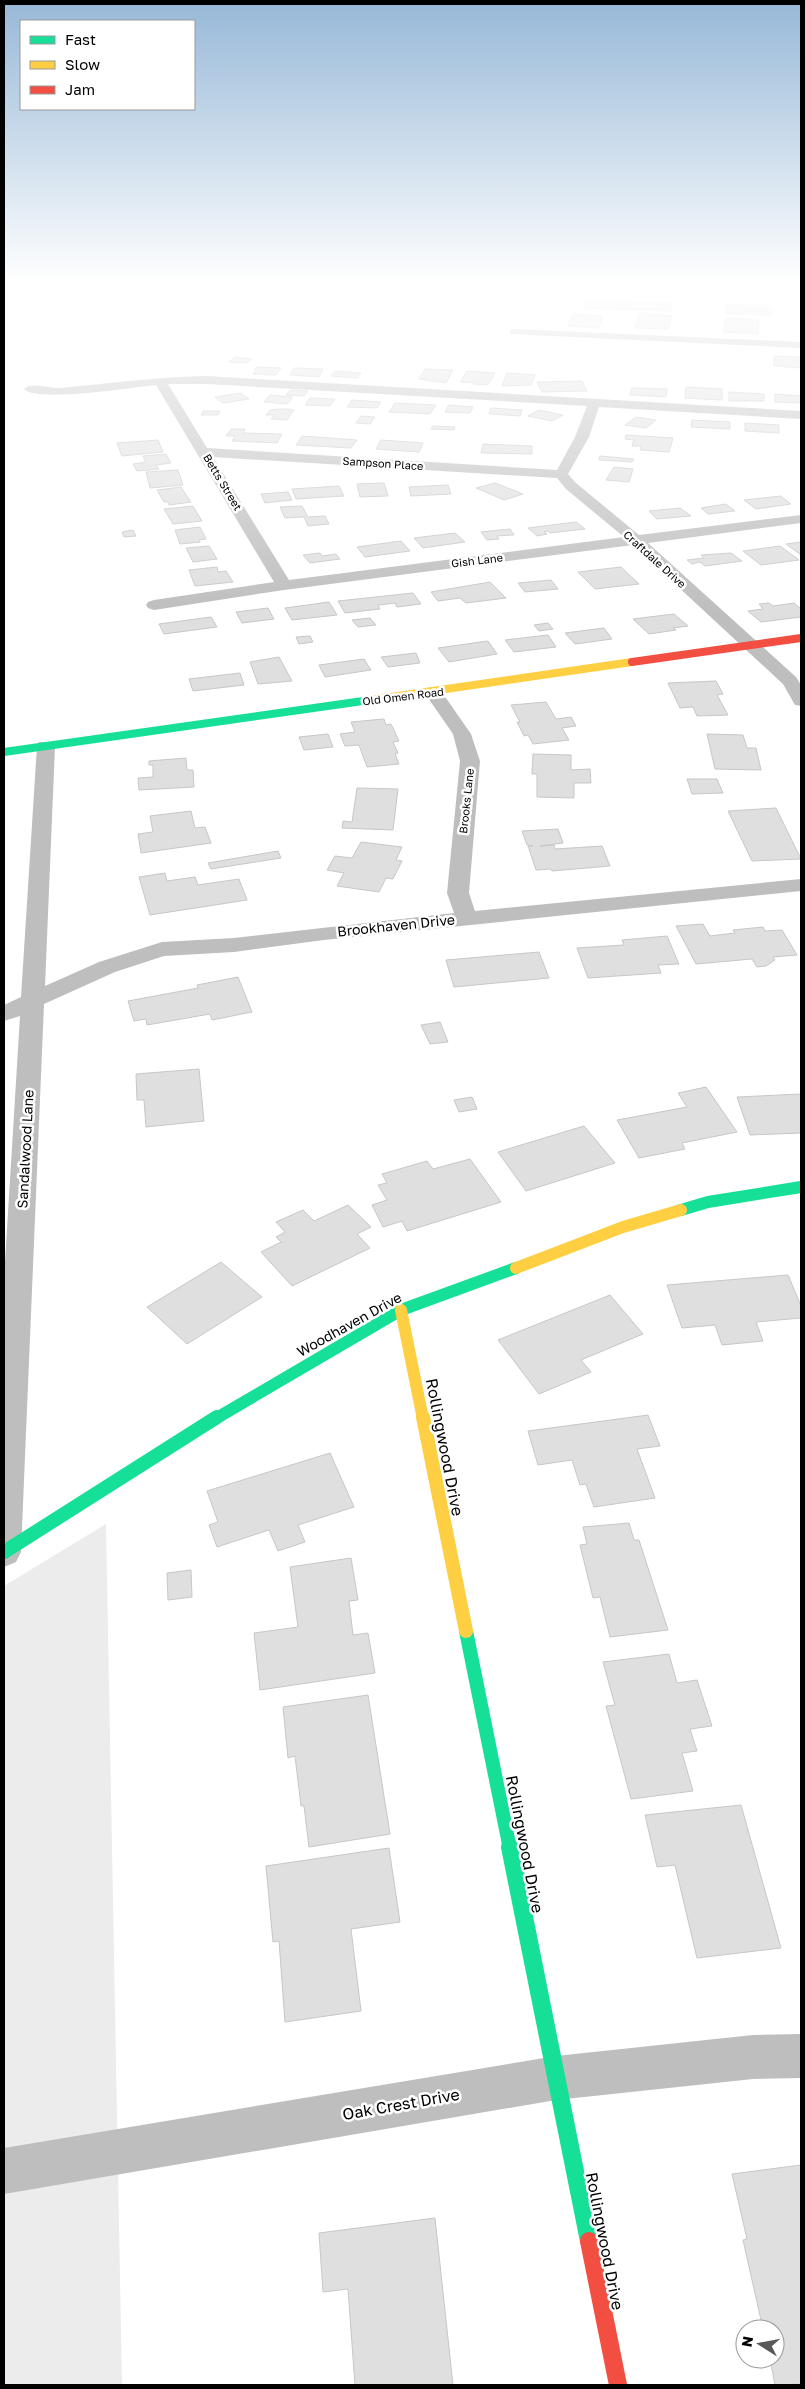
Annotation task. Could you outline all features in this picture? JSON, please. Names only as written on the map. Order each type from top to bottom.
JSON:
[{"type":"street","name":"Betts Street","points":[[166,391],[284,585]]},
{"type":"street","points":[[399,391],[801,415]]},
{"type":"street","points":[[561,474],[582,436],[594,404]]},
{"type":"street","name":"Sampson Place","points":[[204,452],[561,474]]},
{"type":"street","name":"Craftdale Drive","points":[[561,474],[572,486],[635,540],[790,681],[801,701]]},
{"type":"street","name":"Gish Lane","points":[[154,604],[284,585],[801,520]]},
{"type":"street","name":"Old Omen Road","points":[[4,752],[801,638]]},
{"type":"street","name":"Brooks Lane","points":[[433,692],[462,734],[470,761],[458,893],[467,918]]},
{"type":"street","name":"Sandalwood Lane","points":[[4,1552],[46,746]]},
{"type":"street","name":"Brookhaven Drive","points":[[4,1014],[106,967],[162,949],[234,945],[324,933],[756,888],[801,885]]},
{"type":"street","name":"Woodhaven Drive","points":[[4,1552],[197,1428],[401,1310],[534,1262],[623,1227],[708,1202],[801,1188]]},
{"type":"street","name":"Rollingwood Drive","points":[[401,1310],[618,2385]]},
{"type":"street","name":"Oak Crest Drive","points":[[4,2171],[556,2078],[753,2058],[801,2056]]},
{"type":"shaded area","points":[[106,1524],[122,2385],[4,2385],[4,1586]]},
{"type":"building","points":[[289,391],[308,391],[304,396],[286,395]]},
{"type":"building","points":[[631,391],[667,391],[666,397],[630,395]]},
{"type":"building","points":[[686,391],[722,391],[722,400],[685,398]]},
{"type":"building","points":[[729,392],[764,394],[764,401],[729,401]]},
{"type":"building","points":[[241,393],[249,399],[223,403],[215,397]]},
{"type":"building","points":[[775,394],[801,396],[801,403],[775,402]]},
{"type":"building","points":[[270,395],[293,397],[287,404],[264,402]]},
{"type":"building","points":[[310,398],[335,399],[330,406],[305,405]]},
{"type":"building","points":[[352,400],[381,402],[377,408],[347,407]]},
{"type":"building","points":[[395,403],[436,405],[430,414],[389,412]]},
{"type":"building","points":[[449,405],[473,407],[470,413],[445,412]]},
{"type":"building","points":[[491,408],[522,410],[520,416],[489,414]]},
{"type":"building","points":[[270,410],[294,410],[287,420],[271,419],[274,415],[266,415]]},
{"type":"building","points":[[539,410],[563,415],[552,421],[528,416]]},
{"type":"building","points":[[203,411],[220,411],[218,415],[201,415]]},
{"type":"building","points":[[361,416],[375,417],[370,424],[356,423]]},
{"type":"building","points":[[636,417],[656,420],[646,428],[625,425]]},
{"type":"building","points":[[692,420],[730,422],[730,429],[691,427]]},
{"type":"building","points":[[745,423],[779,425],[779,433],[745,431]]},
{"type":"building","points":[[433,426],[455,427],[454,430],[431,429]]},
{"type":"building","points":[[231,429],[245,429],[243,433],[282,434],[277,443],[232,441],[235,436],[226,436]]},
{"type":"building","points":[[626,435],[673,438],[669,452],[640,450],[641,446],[632,446],[634,440],[625,439]]},
{"type":"building","points":[[302,436],[357,440],[351,448],[296,445]]},
{"type":"building","points":[[158,440],[163,452],[122,456],[117,443]]},
{"type":"building","points":[[381,440],[423,443],[419,452],[376,449]]},
{"type":"building","points":[[483,444],[532,446],[532,454],[481,453]]},
{"type":"building","points":[[166,454],[171,463],[156,465],[159,469],[137,471],[133,464],[146,462],[143,456]]},
{"type":"building","points":[[600,456],[634,459],[632,462],[599,460]]},
{"type":"building","points":[[614,467],[633,469],[629,482],[606,480]]},
{"type":"building","points":[[178,470],[183,485],[150,488],[146,472]]},
{"type":"building","points":[[384,483],[388,496],[360,497],[357,484]]},
{"type":"building","points":[[495,483],[523,494],[504,500],[476,488]]},
{"type":"building","points":[[448,485],[451,494],[411,496],[409,487]]},
{"type":"building","points":[[339,486],[344,496],[296,499],[292,489]]},
{"type":"building","points":[[181,487],[191,502],[169,505],[168,502],[164,502],[157,490]]},
{"type":"building","points":[[288,492],[292,500],[265,503],[261,494]]},
{"type":"building","points":[[781,496],[791,504],[756,509],[744,500]]},
{"type":"building","points":[[726,504],[735,511],[708,514],[701,508]]},
{"type":"building","points":[[193,506],[202,521],[173,524],[164,509]]},
{"type":"building","points":[[302,506],[308,517],[325,516],[329,524],[308,526],[304,517],[285,518],[280,507]]},
{"type":"building","points":[[680,508],[691,516],[657,519],[649,511]]},
{"type":"building","points":[[576,522],[585,529],[550,533],[548,531],[544,532],[547,534],[537,536],[528,528]]},
{"type":"building","points":[[200,527],[206,539],[199,540],[200,542],[180,544],[175,530]]},
{"type":"building","points":[[510,529],[514,535],[497,536],[499,539],[487,540],[481,532]]},
{"type":"building","points":[[133,530],[136,536],[124,537],[122,532]]},
{"type":"building","points":[[455,533],[465,542],[423,548],[414,538]]},
{"type":"building","points":[[401,541],[410,551],[365,557],[357,547]]},
{"type":"building","points":[[801,542],[801,555],[786,544]]},
{"type":"building","points":[[209,546],[217,559],[193,562],[186,548]]},
{"type":"building","points":[[780,546],[799,560],[761,565],[743,551]]},
{"type":"building","points":[[320,553],[322,556],[336,554],[340,559],[310,563],[303,555]]},
{"type":"building","points":[[731,553],[742,561],[705,566],[700,562],[692,564],[687,560],[704,558],[701,555]]},
{"type":"building","points":[[217,567],[218,572],[226,571],[233,582],[195,586],[189,570]]},
{"type":"building","points":[[621,567],[639,584],[595,589],[578,572]]},
{"type":"building","points":[[551,580],[558,589],[525,592],[518,583]]},
{"type":"building","points":[[490,582],[506,598],[466,603],[460,598],[438,601],[431,592]]},
{"type":"building","points":[[413,593],[421,604],[397,607],[395,603],[378,605],[380,609],[345,613],[338,601]]},
{"type":"building","points":[[329,602],[337,615],[292,620],[285,608]]},
{"type":"building","points":[[769,603],[773,606],[794,603],[801,609],[801,617],[761,622],[748,611],[763,609],[759,604]]},
{"type":"building","points":[[268,608],[274,619],[242,623],[236,612]]},
{"type":"building","points":[[674,614],[688,626],[673,628],[676,630],[649,634],[633,619]]},
{"type":"building","points":[[211,617],[217,627],[164,634],[159,624]]},
{"type":"building","points":[[370,618],[376,625],[358,627],[352,620]]},
{"type":"building","points":[[548,623],[553,629],[539,631],[534,625]]},
{"type":"building","points":[[604,628],[612,639],[575,644],[565,633]]},
{"type":"building","points":[[548,635],[556,647],[514,652],[505,640]]},
{"type":"building","points":[[310,636],[313,642],[299,644],[296,637]]},
{"type":"building","points":[[488,641],[497,654],[449,662],[438,648]]},
{"type":"building","points":[[416,653],[420,663],[388,667],[381,657]]},
{"type":"building","points":[[279,657],[292,681],[258,684],[250,662]]},
{"type":"building","points":[[364,659],[371,670],[325,677],[319,665]]},
{"type":"building","points":[[240,673],[244,685],[193,691],[189,679]]},
{"type":"building","points":[[716,681],[723,694],[717,695],[728,715],[697,716],[693,707],[680,708],[668,683]]},
{"type":"building","points":[[546,702],[556,719],[571,717],[576,726],[562,728],[569,740],[533,744],[528,735],[524,736],[517,722],[520,722],[511,705]]},
{"type":"building","points":[[384,719],[386,725],[391,724],[399,741],[393,742],[398,753],[395,754],[399,764],[367,767],[359,745],[345,746],[340,734],[355,732],[351,722]]},
{"type":"building","points":[[328,734],[333,747],[304,750],[299,737]]},
{"type":"building","points":[[707,734],[743,735],[747,748],[756,748],[761,770],[715,769]]},
{"type":"building","points":[[533,754],[571,755],[571,770],[590,769],[591,783],[574,783],[574,798],[537,797],[537,774],[532,774]]},
{"type":"building","points":[[186,758],[187,770],[193,770],[194,787],[139,790],[138,778],[153,777],[153,765],[149,765],[149,761]]},
{"type":"building","points":[[687,779],[717,779],[723,793],[692,794]]},
{"type":"building","points":[[357,788],[398,789],[393,830],[342,828],[343,821],[352,822]]},
{"type":"building","points":[[776,808],[801,859],[752,861],[728,811]]},
{"type":"building","points":[[191,811],[195,828],[205,827],[211,843],[141,853],[138,834],[153,832],[150,816]]},
{"type":"building","points":[[558,829],[563,843],[540,846],[554,845],[555,849],[602,846],[610,866],[552,871],[551,869],[536,870],[528,846],[533,846],[527,845],[522,831]]},
{"type":"building","points":[[361,842],[402,847],[396,860],[402,861],[393,879],[386,878],[379,892],[337,886],[344,873],[327,870],[335,856],[352,858]]},
{"type":"building","points":[[278,851],[281,858],[211,869],[208,863]]},
{"type":"building","points":[[165,873],[167,881],[195,877],[198,885],[239,879],[247,900],[150,915],[139,877]]},
{"type":"building","points":[[703,924],[710,936],[735,933],[733,930],[763,927],[765,931],[782,930],[797,955],[773,957],[775,960],[766,966],[757,967],[752,959],[696,964],[676,926]]},
{"type":"building","points":[[667,936],[679,964],[658,965],[661,973],[588,978],[577,948],[624,945],[622,940]]},
{"type":"building","points":[[539,952],[549,978],[454,987],[446,960]]},
{"type":"building","points":[[238,977],[252,1012],[212,1020],[210,1014],[147,1025],[146,1019],[134,1021],[128,1001],[198,988],[197,985]]},
{"type":"building","points":[[440,1022],[448,1042],[430,1044],[421,1025]]},
{"type":"building","points":[[199,1069],[204,1121],[146,1127],[144,1100],[137,1100],[136,1074]]},
{"type":"building","points":[[706,1087],[737,1132],[682,1143],[685,1149],[639,1158],[617,1120],[687,1107],[678,1093]]},
{"type":"building","points":[[801,1094],[801,1133],[750,1135],[737,1097]]},
{"type":"building","points":[[472,1097],[477,1109],[459,1112],[454,1100]]},
{"type":"building","points":[[584,1126],[615,1163],[526,1191],[498,1152]]},
{"type":"building","points":[[470,1159],[501,1202],[407,1231],[402,1221],[383,1227],[372,1205],[387,1200],[378,1185],[387,1183],[382,1174],[427,1161],[433,1169]]},
{"type":"building","points":[[348,1205],[371,1227],[357,1234],[370,1248],[292,1286],[261,1252],[281,1242],[276,1237],[285,1232],[276,1222],[303,1210],[314,1221]]},
{"type":"building","points":[[221,1262],[262,1297],[187,1344],[147,1307]]},
{"type":"building","points":[[788,1275],[801,1306],[801,1318],[756,1322],[763,1341],[722,1345],[715,1325],[682,1328],[667,1285]]},
{"type":"building","points":[[610,1295],[643,1334],[581,1360],[591,1372],[539,1394],[498,1340]]},
{"type":"building","points":[[648,1415],[660,1446],[637,1449],[655,1498],[594,1507],[586,1484],[580,1485],[572,1460],[538,1465],[528,1431]]},
{"type":"building","points":[[330,1453],[354,1507],[298,1525],[305,1542],[278,1551],[269,1530],[217,1547],[209,1525],[218,1522],[207,1491]]},
{"type":"building","points":[[629,1523],[634,1540],[639,1540],[668,1630],[610,1637],[600,1597],[593,1598],[580,1545],[587,1544],[583,1527]]},
{"type":"building","points":[[351,1558],[358,1600],[349,1601],[353,1635],[368,1633],[375,1673],[260,1690],[254,1633],[298,1627],[290,1567]]},
{"type":"building","points":[[191,1570],[192,1597],[168,1600],[167,1573]]},
{"type":"building","points":[[669,1654],[677,1683],[697,1680],[712,1726],[690,1729],[697,1751],[682,1753],[693,1791],[631,1799],[606,1706],[615,1705],[603,1662]]},
{"type":"building","points":[[368,1695],[390,1834],[309,1847],[304,1806],[301,1806],[295,1756],[288,1758],[283,1707]]},
{"type":"building","points":[[741,1805],[781,1948],[697,1958],[675,1865],[657,1867],[645,1815]]},
{"type":"building","points":[[389,1848],[400,1922],[351,1929],[361,2011],[285,2022],[279,1941],[273,1942],[266,1866]]},
{"type":"building","points":[[801,2165],[801,2384],[775,2385],[772,2369],[785,2369],[785,2319],[761,2319],[743,2240],[747,2239],[732,2174]]},
{"type":"building","points":[[435,2218],[453,2385],[355,2385],[348,2289],[323,2292],[319,2233]]},
{"type":"traffic: fast","points":[[4,752],[370,700]]},
{"type":"traffic: fast","points":[[681,1210],[708,1202],[801,1187]]},
{"type":"traffic: fast","points":[[4,1552],[197,1429],[401,1310],[516,1268]]},
{"type":"traffic: fast","points":[[466,1631],[589,2241]]},
{"type":"traffic: slow","points":[[370,700],[632,662]]},
{"type":"traffic: slow","points":[[516,1268],[623,1227],[681,1210]]},
{"type":"traffic: slow","points":[[401,1310],[466,1631]]},
{"type":"traffic: jam","points":[[632,662],[801,638]]},
{"type":"traffic: jam","points":[[589,2241],[618,2385]]}]
